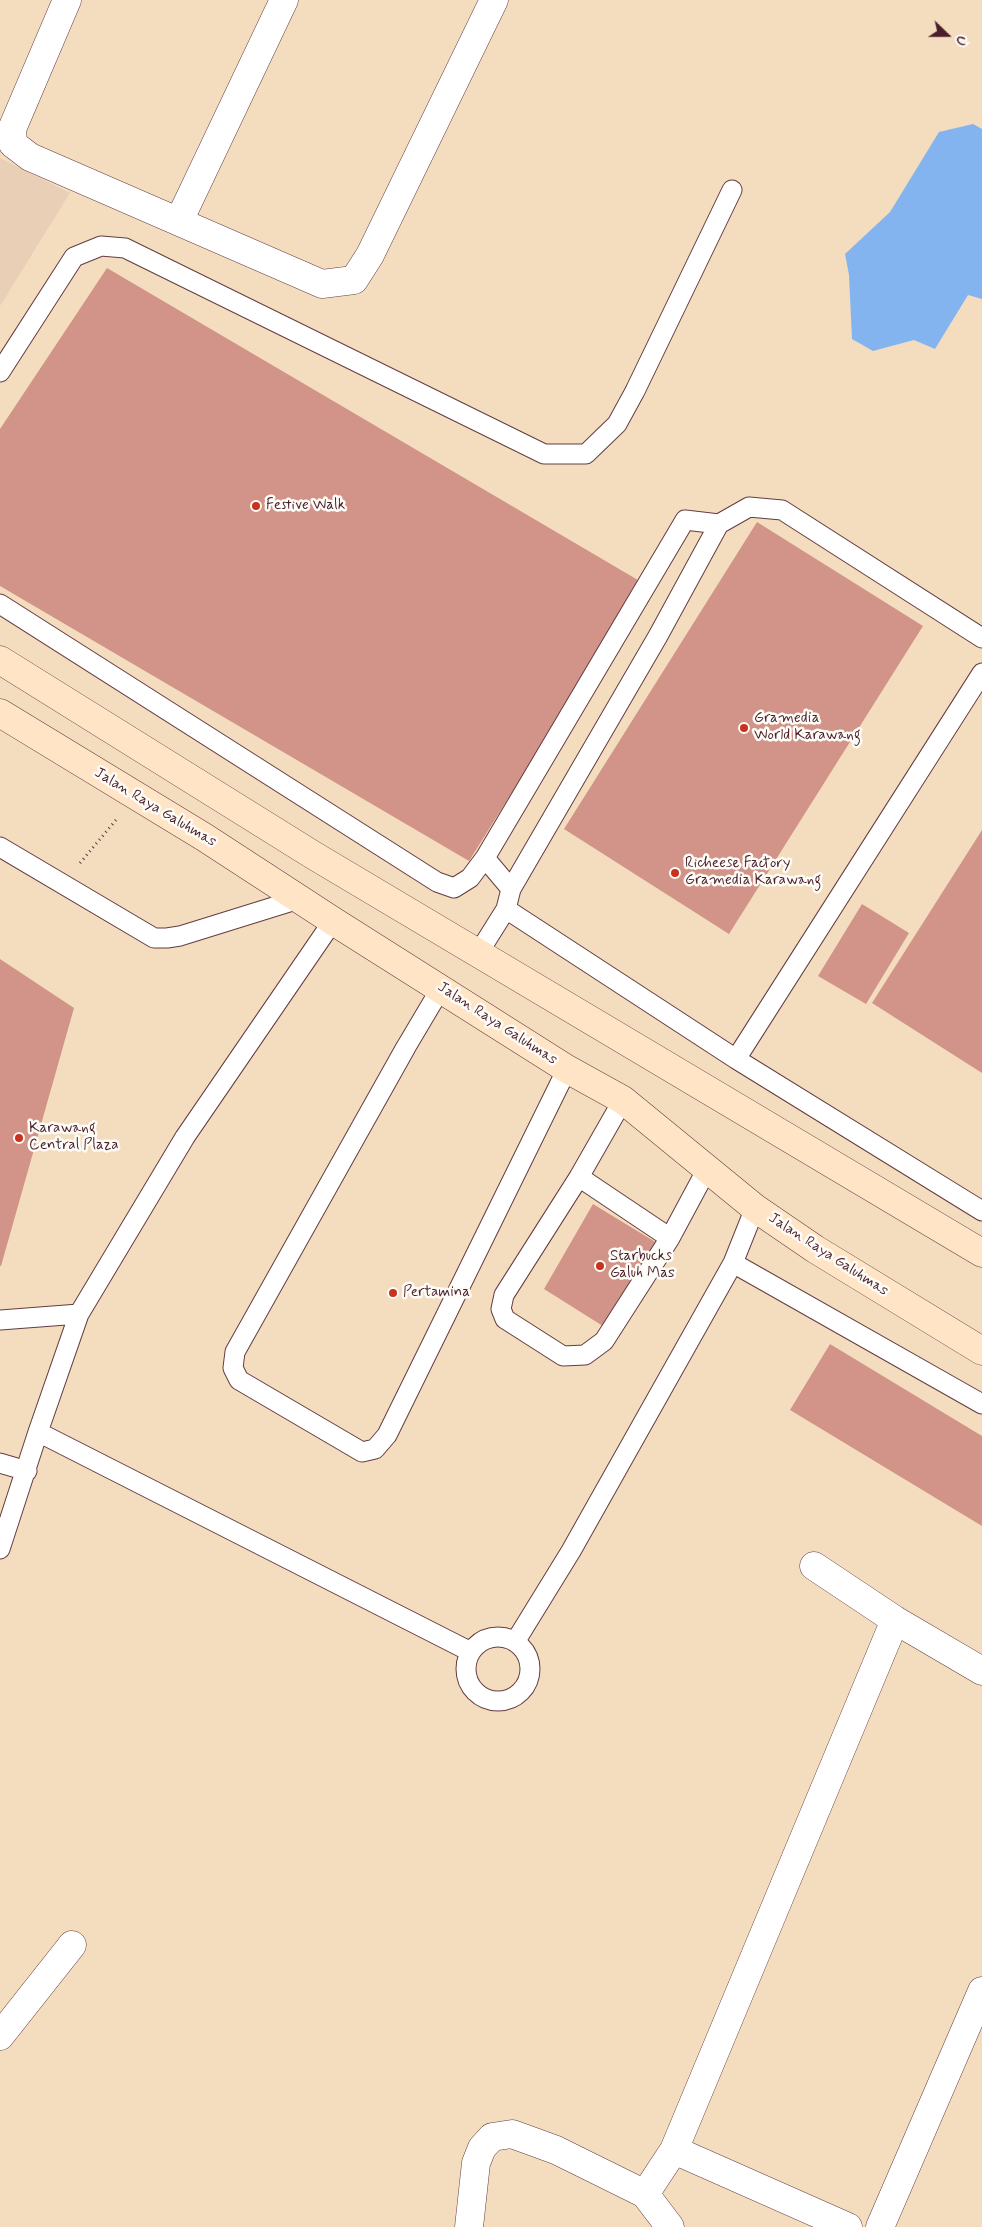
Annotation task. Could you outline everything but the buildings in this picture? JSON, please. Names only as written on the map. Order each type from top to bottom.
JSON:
[{"type":"main road","points":[[0,660],[313,855],[479,952],[982,1253]]},
{"type":"main road","name":"Jalan Raya Galuhmas","points":[[0,713],[204,837],[333,921],[568,1069],[623,1100],[755,1208],[815,1249],[982,1351]]},
{"type":"street","points":[[67,0],[12,129],[13,144],[30,157],[322,284],[354,280],[370,255],[494,0]]},
{"type":"street","points":[[178,221],[284,0]]},
{"type":"street","points":[[814,1566],[895,1620],[982,1671]]},
{"type":"street","points":[[645,2194],[674,2150],[895,1620]]},
{"type":"street","points":[[0,2036],[72,1945]]},
{"type":"street","points":[[880,2227],[982,1991]]},
{"type":"street","points":[[470,2227],[476,2163],[482,2148],[492,2137],[512,2134],[556,2150],[645,2194],[670,2227]]},
{"type":"street","points":[[674,2150],[848,2227]]},
{"type":"lane","points":[[1,366],[74,257],[101,246],[125,248],[544,454],[586,454],[617,424],[635,391],[732,190]]},
{"type":"lane","points":[[479,952],[506,909],[511,890],[658,636],[719,524],[749,508],[782,510],[982,638]]},
{"type":"lane","points":[[0,604],[438,882],[454,888],[470,878],[485,858],[685,520],[719,524]]},
{"type":"lane","points":[[736,1059],[982,673]]},
{"type":"lane","points":[[0,847],[64,883],[154,938],[180,936],[299,899]]},
{"type":"lane","points":[[485,858],[511,890]]},
{"type":"lane","points":[[506,909],[736,1059],[982,1211]]},
{"type":"lane","points":[[0,1549],[79,1314],[185,1137],[333,921]]},
{"type":"lane","points":[[441,988],[235,1352],[233,1368],[239,1380],[362,1452],[375,1449],[387,1435],[568,1069]]},
{"type":"lane","points":[[623,1100],[579,1177],[504,1295],[501,1309],[505,1319],[563,1356],[585,1355],[604,1342],[670,1238],[707,1169]]},
{"type":"lane","points":[[579,1177],[670,1238]]},
{"type":"lane","points":[[515,1642],[571,1550],[733,1263],[755,1208]]},
{"type":"lane","points":[[733,1263],[982,1404]]},
{"type":"lane","points":[[0,1320],[79,1314]]},
{"type":"lane","points":[[38,1432],[471,1652]]},
{"type":"lane","points":[[0,1463],[27,1471]]},
{"type":"lane","points":[[491,1638],[504,1638],[515,1642],[524,1650],[529,1662],[530,1674],[525,1686],[516,1695],[506,1700],[493,1701],[481,1696],[473,1688],[467,1676],[467,1664],[471,1652],[491,1638]]},
{"type":"path","points":[[64,883],[136,796]]},
{"type":"shaded area","points":[[0,158],[70,193],[0,306]]},
{"type":"water","points":[[973,124],[982,129],[982,299],[968,295],[935,349],[914,340],[873,351],[852,339],[849,275],[845,254],[890,212],[939,132]]},
{"type":"place","name":"Festive Walk","points":[[256,506]]},
{"type":"place","name":"Gramedia World Karawang","points":[[744,728]]},
{"type":"place","name":"Richeese Factory Gramedia Karawang","points":[[675,873]]},
{"type":"place","name":"Karawang Central Plaza","points":[[19,1138]]},
{"type":"place","name":"Starbucks Galuh Mas","points":[[600,1266]]},
{"type":"place","name":"Pertamina","points":[[393,1293]]}]
